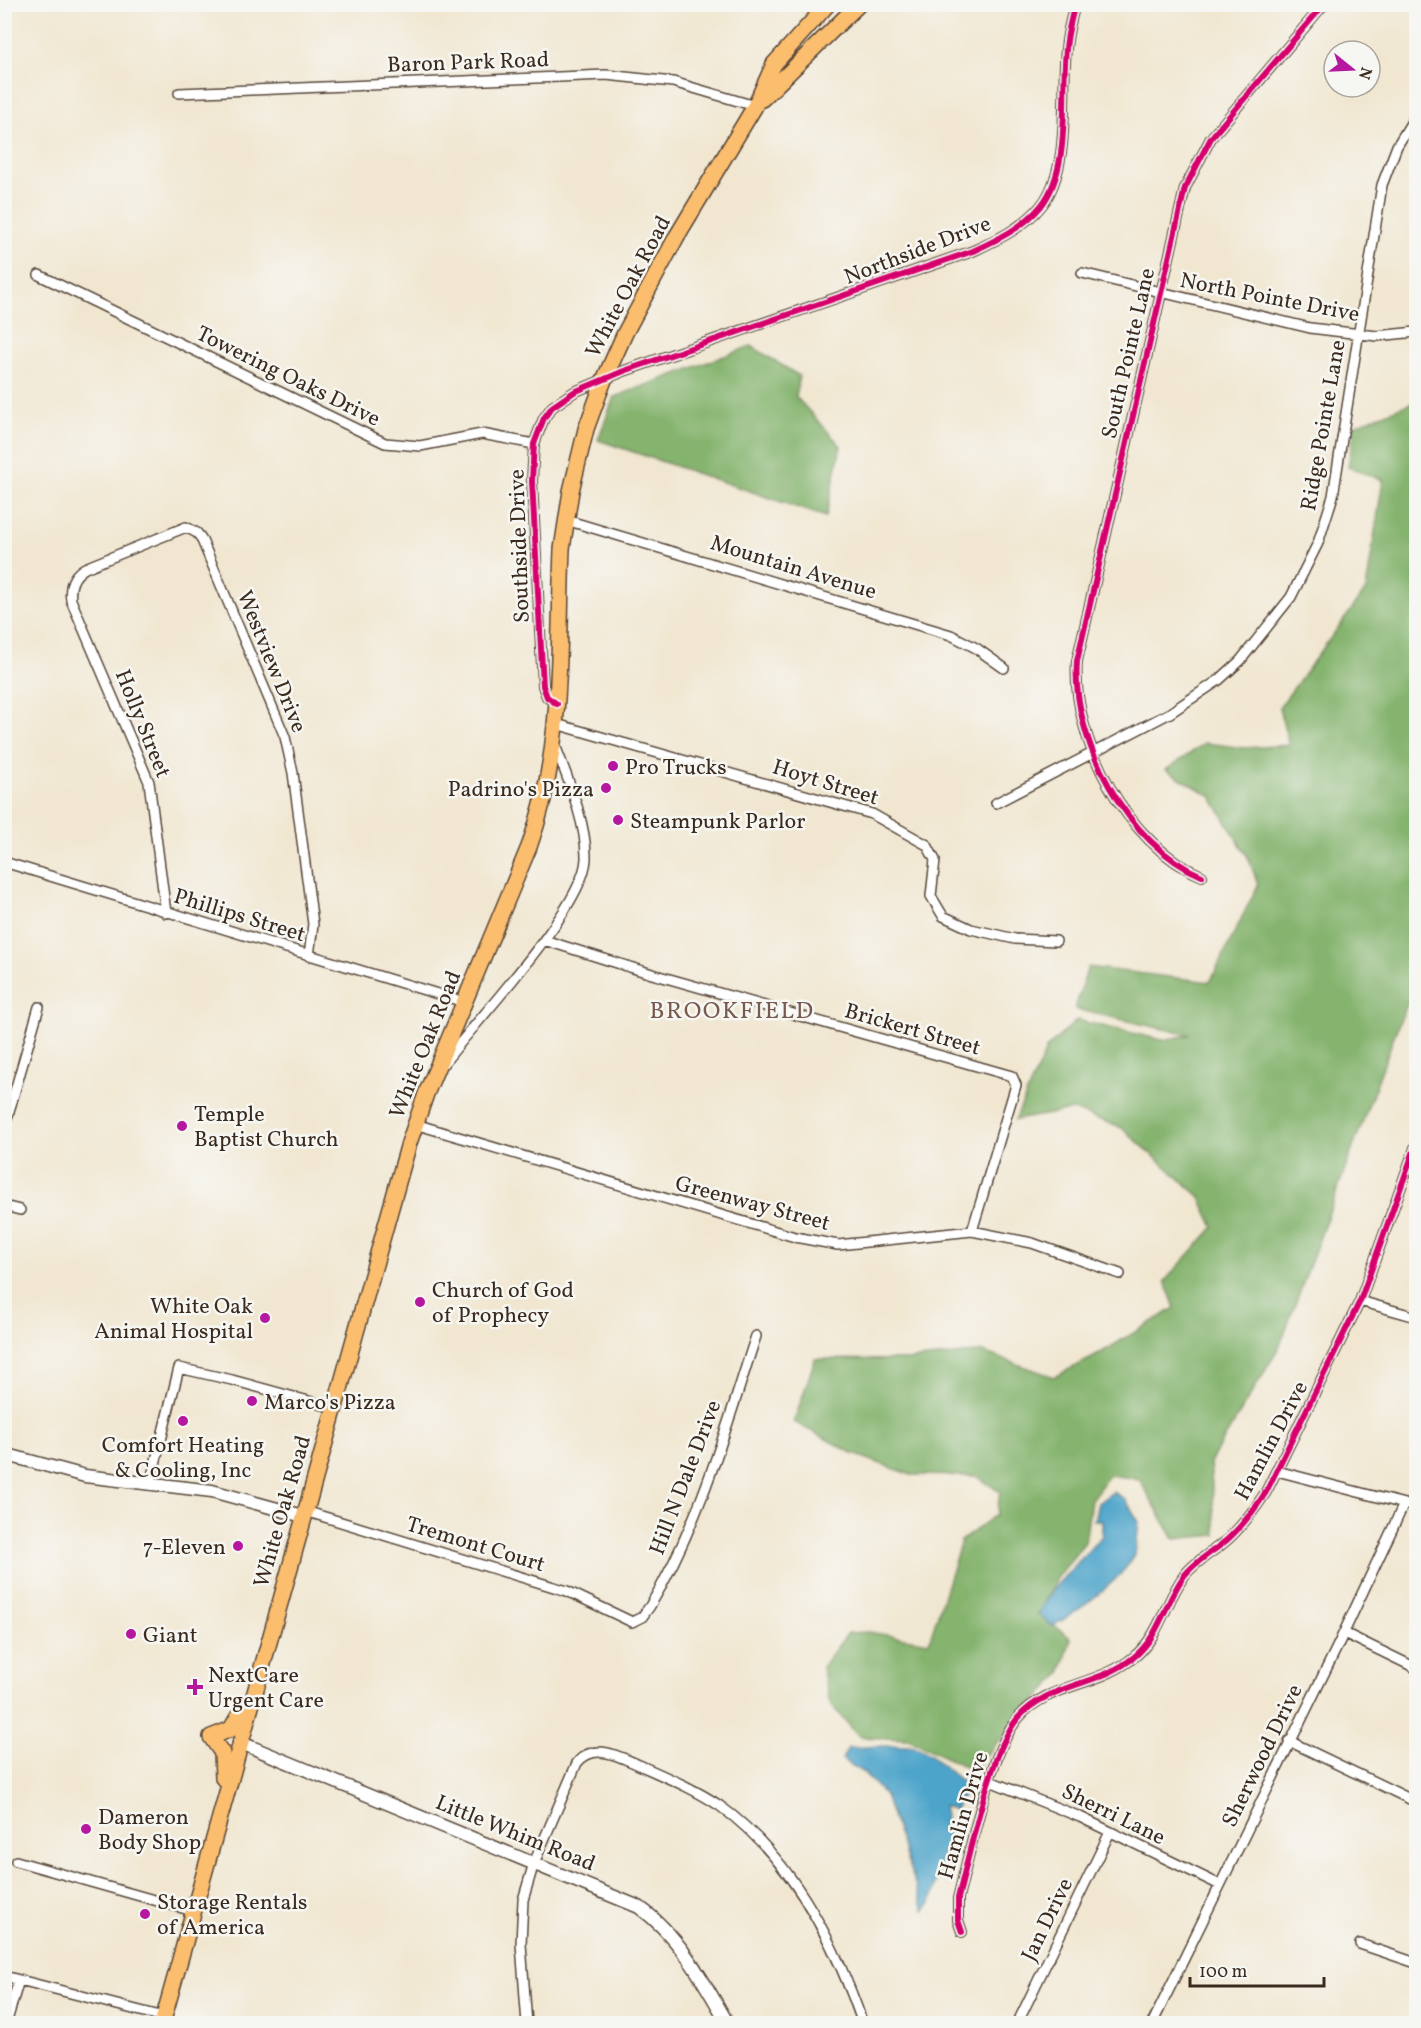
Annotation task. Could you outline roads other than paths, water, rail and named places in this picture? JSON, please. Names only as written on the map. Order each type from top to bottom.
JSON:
[{"type":"main road","name":"White Oak Road","points":[[163,2020],[222,1802],[415,1124],[537,827],[555,745],[562,549],[583,440],[604,380],[630,322],[677,236],[755,106],[774,64],[828,4]]},
{"type":"main road","name":"White Oak Road","points":[[755,106],[859,4]]},
{"type":"main road","points":[[222,1802],[222,1753],[211,1737],[227,1732],[235,1725],[258,1676]]},
{"type":"street","name":"Northside Drive","points":[[604,380],[973,251],[1007,234],[1033,215],[1047,197],[1056,174],[1062,129],[1066,49],[1075,4]]},
{"type":"street","name":"South Pointe Lane","points":[[1202,876],[1167,857],[1134,826],[1123,810],[1094,752],[1079,711],[1077,662],[1180,203],[1200,155],[1239,102],[1324,4]]},
{"type":"street","name":"Baron Park Road","points":[[179,93],[606,75],[673,82],[755,106]]},
{"type":"street","name":"Ridge Pointe Lane","points":[[996,803],[1170,713],[1219,680],[1257,644],[1291,597],[1318,543],[1333,496],[1357,335],[1383,185],[1397,146],[1416,115]]},
{"type":"street","name":"North Pointe Drive","points":[[1082,273],[1310,328],[1357,335],[1416,332]]},
{"type":"street","name":"Towering Oaks Drive","points":[[39,275],[385,442],[420,446],[482,434],[534,444]]},
{"type":"street","name":"Southside Drive","points":[[557,704],[547,697],[543,686],[532,481],[534,444],[544,418],[552,407],[574,392],[604,380]]},
{"type":"street","name":"Mountain Avenue","points":[[566,520],[951,635],[976,648],[1004,668]]},
{"type":"street","name":"Westview Drive","points":[[94,564],[179,528],[192,529],[201,538],[285,737],[293,773],[313,924],[309,956]]},
{"type":"street","name":"Holly Street","points":[[94,564],[75,576],[70,588],[71,600],[149,782],[166,913]]},
{"type":"street","name":"Hoyt Street","points":[[556,724],[872,814],[927,845],[934,860],[931,896],[943,916],[971,929],[1015,939],[1056,941]]},
{"type":"street","points":[[426,1094],[442,1065],[543,940],[575,893],[586,859],[578,814],[555,745]]},
{"type":"street","name":"Phillips Street","points":[[4,862],[464,1002]]},
{"type":"street","name":"Brickert Street","points":[[543,940],[652,974],[1012,1076],[1016,1085],[972,1231]]},
{"type":"street","points":[[4,1129],[39,1007]]},
{"type":"street","name":"Greenway Street","points":[[415,1124],[795,1237],[838,1245],[972,1231],[1032,1243],[1120,1274]]},
{"type":"street","name":"Hamlin Drive","points":[[962,1932],[958,1920],[958,1898],[990,1781],[1004,1741],[1019,1717],[1039,1700],[1111,1671],[1134,1657],[1152,1637],[1184,1576],[1246,1520],[1277,1471],[1360,1301],[1416,1145]]},
{"type":"street","points":[[4,1206],[20,1210]]},
{"type":"street","points":[[1360,1301],[1416,1317]]},
{"type":"street","name":"Hill N Dale Drive","points":[[632,1622],[642,1617],[650,1606],[684,1538],[708,1482],[756,1336]]},
{"type":"street","points":[[150,1484],[179,1368],[334,1408]]},
{"type":"street","points":[[4,1455],[86,1476],[212,1491],[304,1514]]},
{"type":"street","points":[[1277,1471],[1416,1507]]},
{"type":"street","name":"Sherwood Drive","points":[[1152,2024],[1344,1633],[1404,1504]]},
{"type":"street","name":"Tremont Court","points":[[304,1514],[567,1591],[632,1622]]},
{"type":"street","points":[[1344,1633],[1416,1668]]},
{"type":"street","points":[[1289,1741],[1416,1802]]},
{"type":"street","name":"Little Whim Road","points":[[239,1742],[620,1897],[652,1916],[679,1946],[728,2024]]},
{"type":"street","points":[[527,2024],[521,1916],[527,1884],[577,1763],[588,1753],[606,1752],[685,1786],[737,1819],[758,1839],[786,1874],[832,1947],[863,2024]]},
{"type":"street","name":"Sherri Lane","points":[[990,1781],[1049,1803],[1220,1885]]},
{"type":"street","name":"Jan Drive","points":[[1017,2024],[1110,1832]]},
{"type":"street","points":[[16,1862],[193,1911]]},
{"type":"street","points":[[1360,1944],[1416,1963]]},
{"type":"street","points":[[4,1976],[163,2020]]},
{"type":"street","points":[[6,2024],[19,1980]]},
{"type":"water","points":[[1113,1492],[1125,1499],[1139,1522],[1134,1555],[1129,1564],[1109,1585],[1073,1614],[1052,1626],[1038,1614],[1053,1589],[1102,1536],[1102,1520],[1094,1520],[1098,1503]]},
{"type":"water","points":[[907,1746],[922,1750],[968,1785],[955,1810],[943,1805],[948,1834],[931,1903],[924,1910],[885,1796],[865,1774],[842,1759],[848,1748]]},
{"type":"place","name":"Pro Trucks","points":[[613,766]]},
{"type":"place","name":"Padrino's Pizza","points":[[606,788]]},
{"type":"place","name":"Steampunk Parlor","points":[[618,820]]},
{"type":"place","name":"Temple Baptist Church","points":[[182,1126]]},
{"type":"place","name":"Church of God of Prophecy","points":[[420,1302]]},
{"type":"place","name":"White Oak Animal Hospital","points":[[265,1318]]},
{"type":"place","name":"Marco's Pizza","points":[[252,1401]]},
{"type":"place","name":"Comfort Heating & Cooling, Inc","points":[[183,1421]]},
{"type":"place","name":"7-Eleven","points":[[238,1546]]},
{"type":"place","name":"Giant","points":[[131,1634]]},
{"type":"place","name":"NextCare Urgent Care","points":[[195,1687]]},
{"type":"place","name":"Dameron Body Shop","points":[[86,1829]]},
{"type":"place","name":"Storage Rentals of America","points":[[145,1914]]},
{"type":"district","name":"BROOKFIELD","points":[[732,1010]]}]
